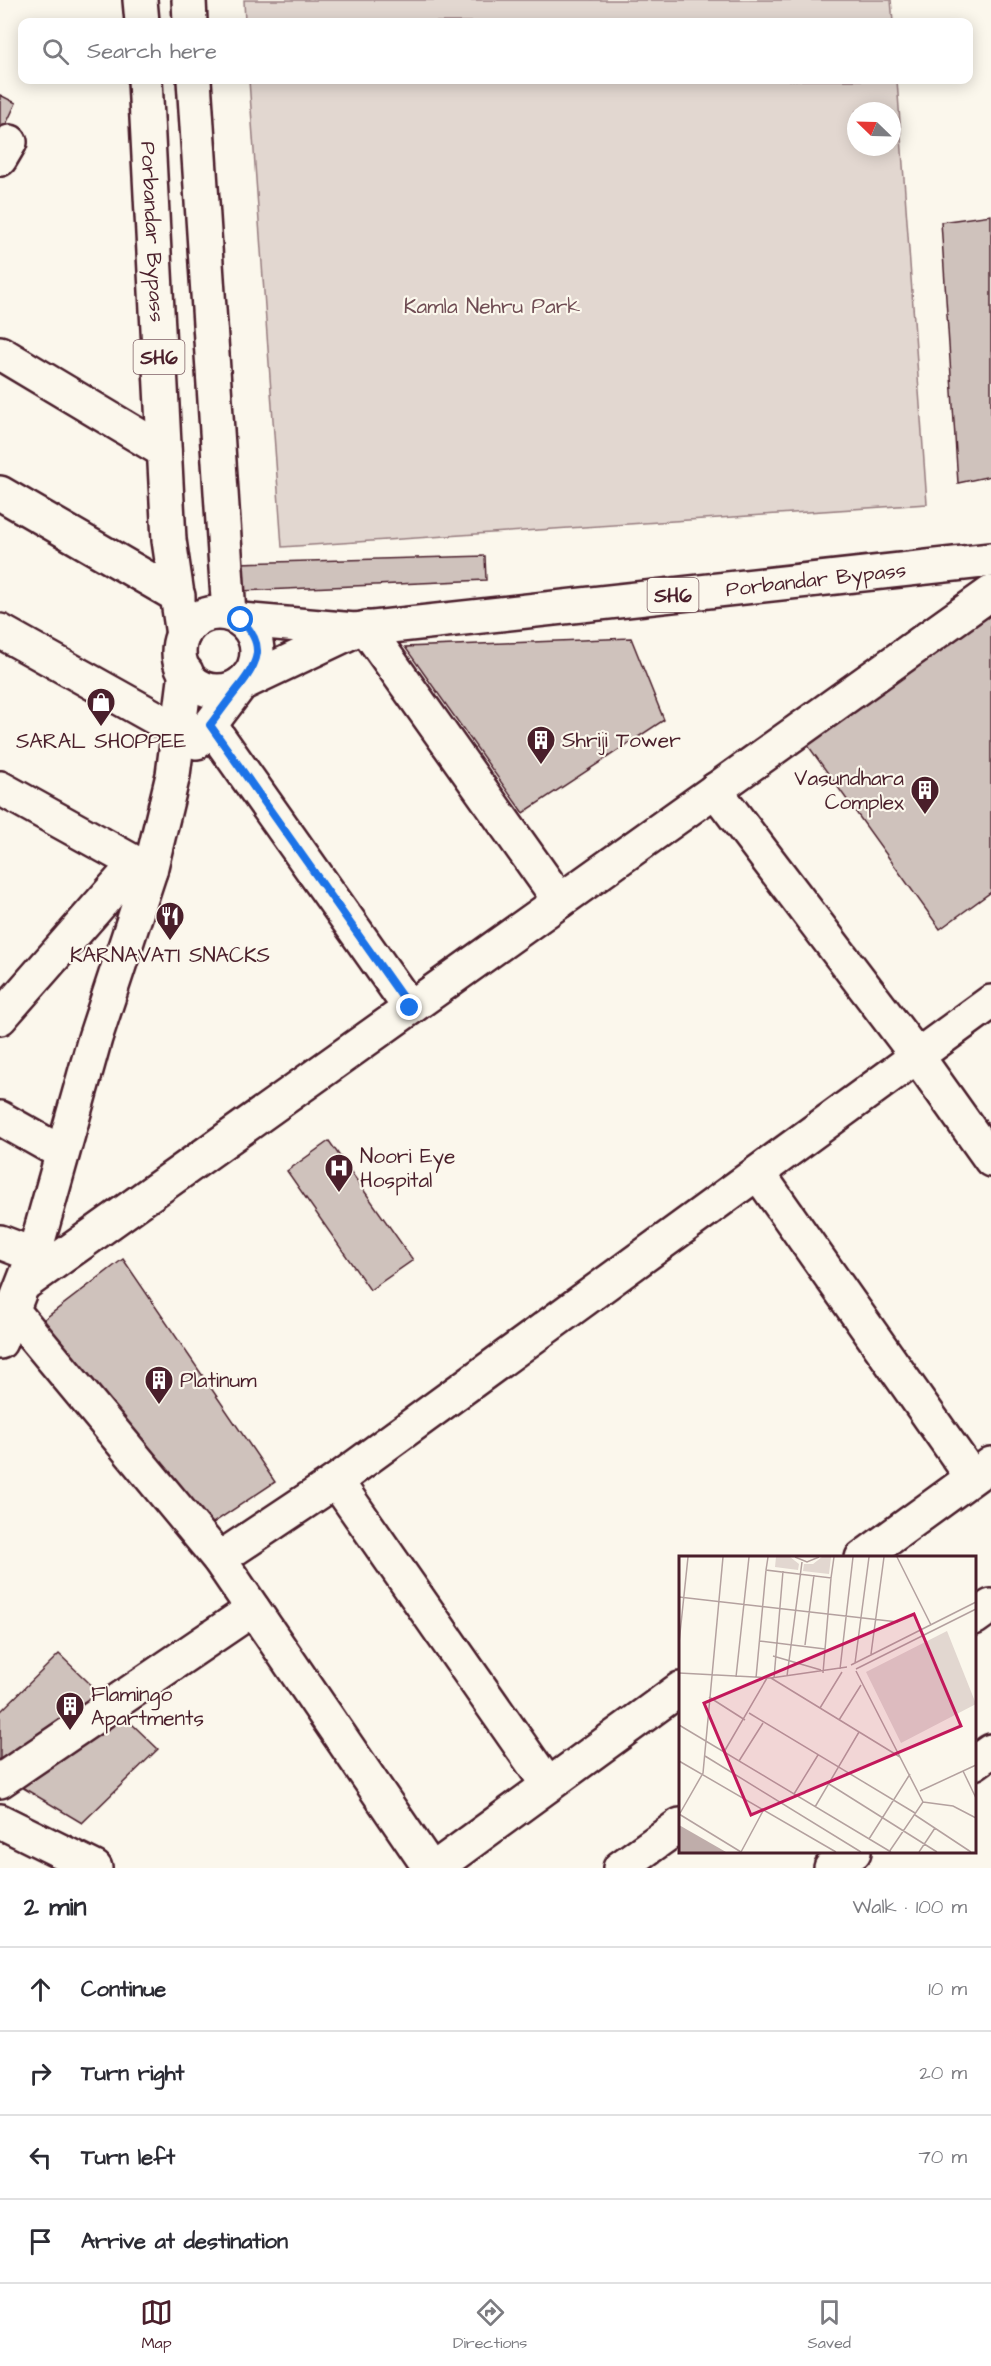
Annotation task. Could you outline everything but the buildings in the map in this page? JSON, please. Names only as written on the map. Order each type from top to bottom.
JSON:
[{"type":"street","points":[[140,0],[142,18]]},
{"type":"street","points":[[189,0],[190,18]]},
{"type":"street","name":"Porbandar Bypass","points":[[145,84],[169,540],[183,635]]},
{"type":"street","name":"SH6","points":[[194,84],[235,617],[250,629],[256,640],[257,652],[255,665],[241,684]]},
{"type":"street","points":[[0,353],[165,451]]},
{"type":"street","points":[[0,493],[178,596]]},
{"type":"street","name":"Porbandar Bypass","points":[[360,629],[991,560]]},
{"type":"street","points":[[24,1283],[991,593]]},
{"type":"street","name":"SH6","points":[[216,613],[235,617],[360,629],[229,690],[204,689],[194,683],[181,666],[180,661],[183,635],[191,624],[203,616],[216,613]]},
{"type":"street","points":[[360,629],[560,901]]},
{"type":"street","points":[[0,631],[195,728],[410,1008]]},
{"type":"street","points":[[186,672],[195,728]]},
{"type":"street","points":[[0,1342],[24,1283],[96,1038],[143,867],[173,775],[195,728],[241,684]]},
{"type":"street","points":[[0,788],[143,867]]},
{"type":"street","points":[[715,790],[917,1056],[991,1160]]},
{"type":"street","points":[[0,1018],[143,867]]},
{"type":"street","points":[[219,1559],[336,1481],[991,1002]]},
{"type":"street","points":[[0,1118],[62,1153]]},
{"type":"street","points":[[758,1173],[982,1470],[863,1556]]},
{"type":"street","points":[[0,1242],[24,1283],[219,1559],[432,1868],[679,1690]]},
{"type":"street","points":[[336,1481],[548,1785]]},
{"type":"street","points":[[976,1617],[991,1606]]},
{"type":"street","points":[[0,1781],[253,1609]]},
{"type":"street","points":[[976,1762],[991,1751]]},
{"type":"street","points":[[0,1821],[95,1868]]},
{"type":"street","points":[[620,1868],[679,1826]]},
{"type":"street","points":[[831,1868],[851,1853]]},
{"type":"green space","points":[[244,0],[891,0],[893,18],[245,18]]},
{"type":"green space","name":"Kamla Nehru Park","points":[[249,84],[897,84],[899,102],[847,102],[847,156],[901,156],[901,137],[927,504],[282,547]]},
{"type":"place","name":"SARAL SHOPPEE","points":[[101,728]]},
{"type":"place","name":"Shriji Tower","points":[[541,766]]},
{"type":"place","name":"Vasundhara Complex","points":[[925,816]]},
{"type":"place","name":"KARNAVATI SNACKS","points":[[170,942]]},
{"type":"place","name":"Noori Eye Hospital","points":[[339,1194]]},
{"type":"place","name":"Platinum","points":[[159,1406]]},
{"type":"place","name":"Flamingo Apartments","points":[[70,1732]]},
{"type":"route","points":[[241,620],[256,640],[255,665],[249,676],[210,725],[410,1008]]}]
